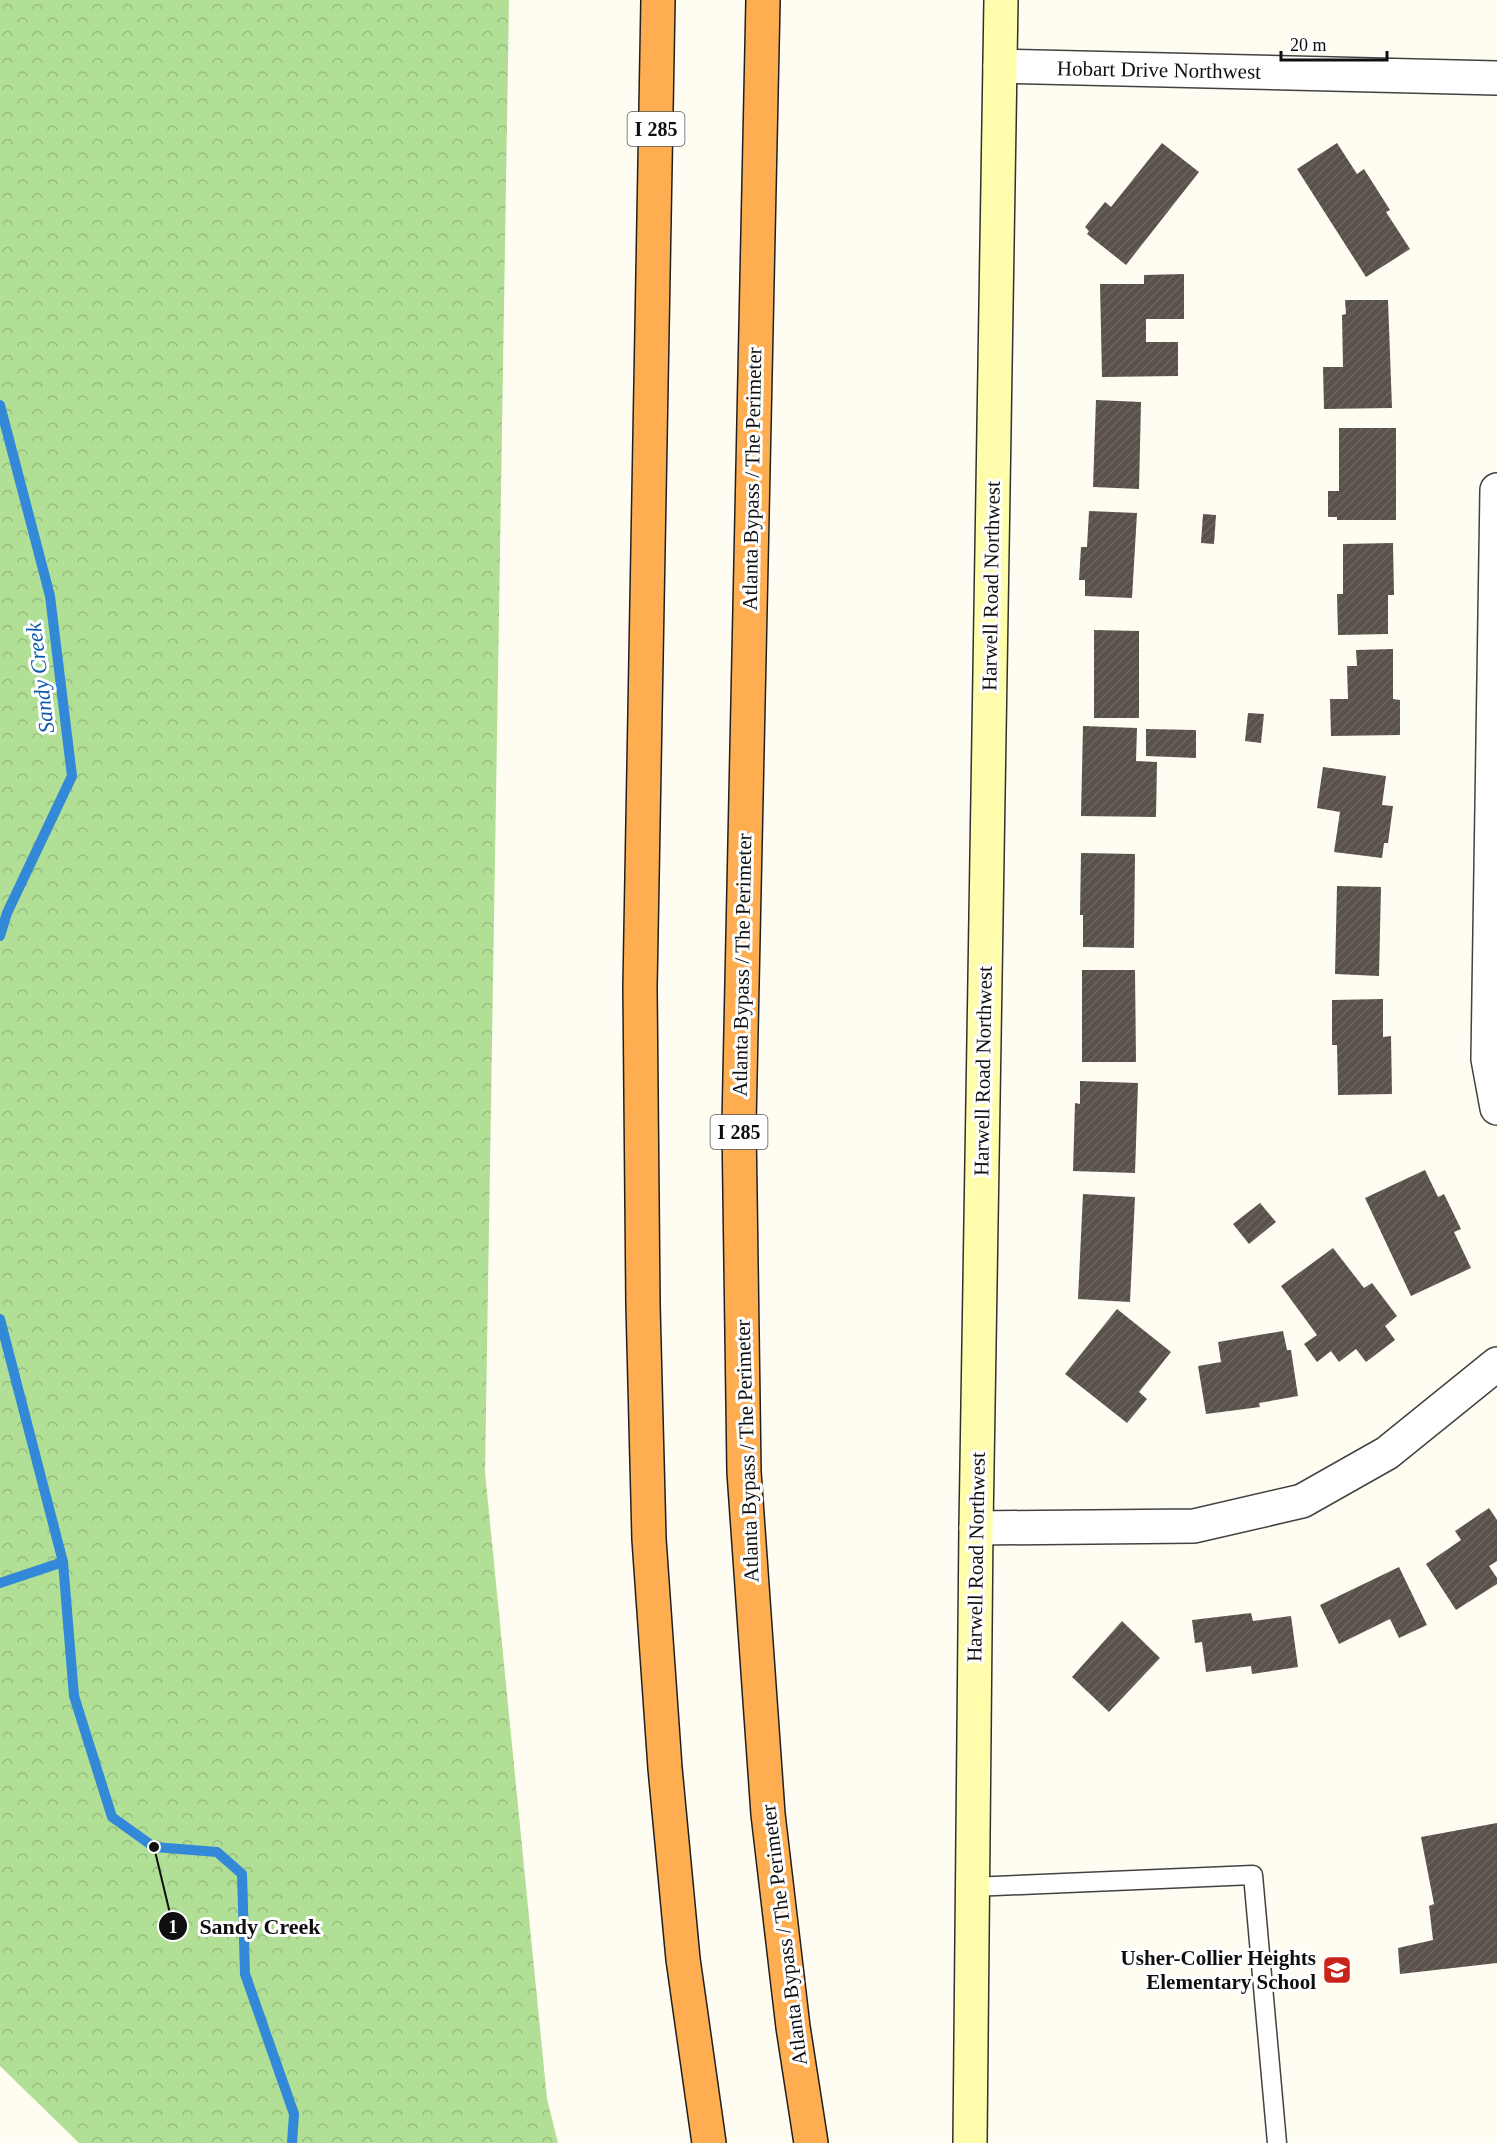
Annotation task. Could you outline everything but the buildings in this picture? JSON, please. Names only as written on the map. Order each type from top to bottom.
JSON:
[{"type":"highway","name":"I 285","points":[[658,0],[640,987],[643,1305],[649,1539],[665,1768],[683,1959],[709,2143]]},
{"type":"highway","name":"Atlanta Bypass / The Perimeter","points":[[763,0],[739,1124],[744,1472],[768,1814],[793,2027],[811,2143]]},
{"type":"street","name":"Harwell Road Northwest","points":[[970,2143],[976,1528],[1001,0]]},
{"type":"street","name":"Hobart Drive Northwest","points":[[1000,66],[1497,78]]},
{"type":"street","points":[[1497,490],[1488,1059],[1497,1108]]},
{"type":"street","points":[[976,1528],[1194,1526],[1302,1501],[1387,1453],[1497,1364]]},
{"type":"lane","points":[[972,1887],[1252,1875],[1277,2143]]},
{"type":"green space","points":[[0,0],[509,0],[485,1472],[547,2099],[558,2143],[79,2143],[0,2066]]},
{"type":"waterway","name":"Sandy Creek","points":[[0,405],[50,596],[72,776],[7,913],[0,936]]},
{"type":"waterway","name":"Sandy Creek","points":[[0,1319],[63,1562],[74,1696],[112,1817],[154,1847],[217,1852],[242,1874],[245,1974],[294,2114],[292,2143]]},
{"type":"waterway","points":[[0,1583],[63,1562]]},
{"type":"place","name":"Sandy Creek","points":[[154,1847]]},
{"type":"place","name":"Usher-Collier Heights Elementary School","points":[[1337,1970]]}]
